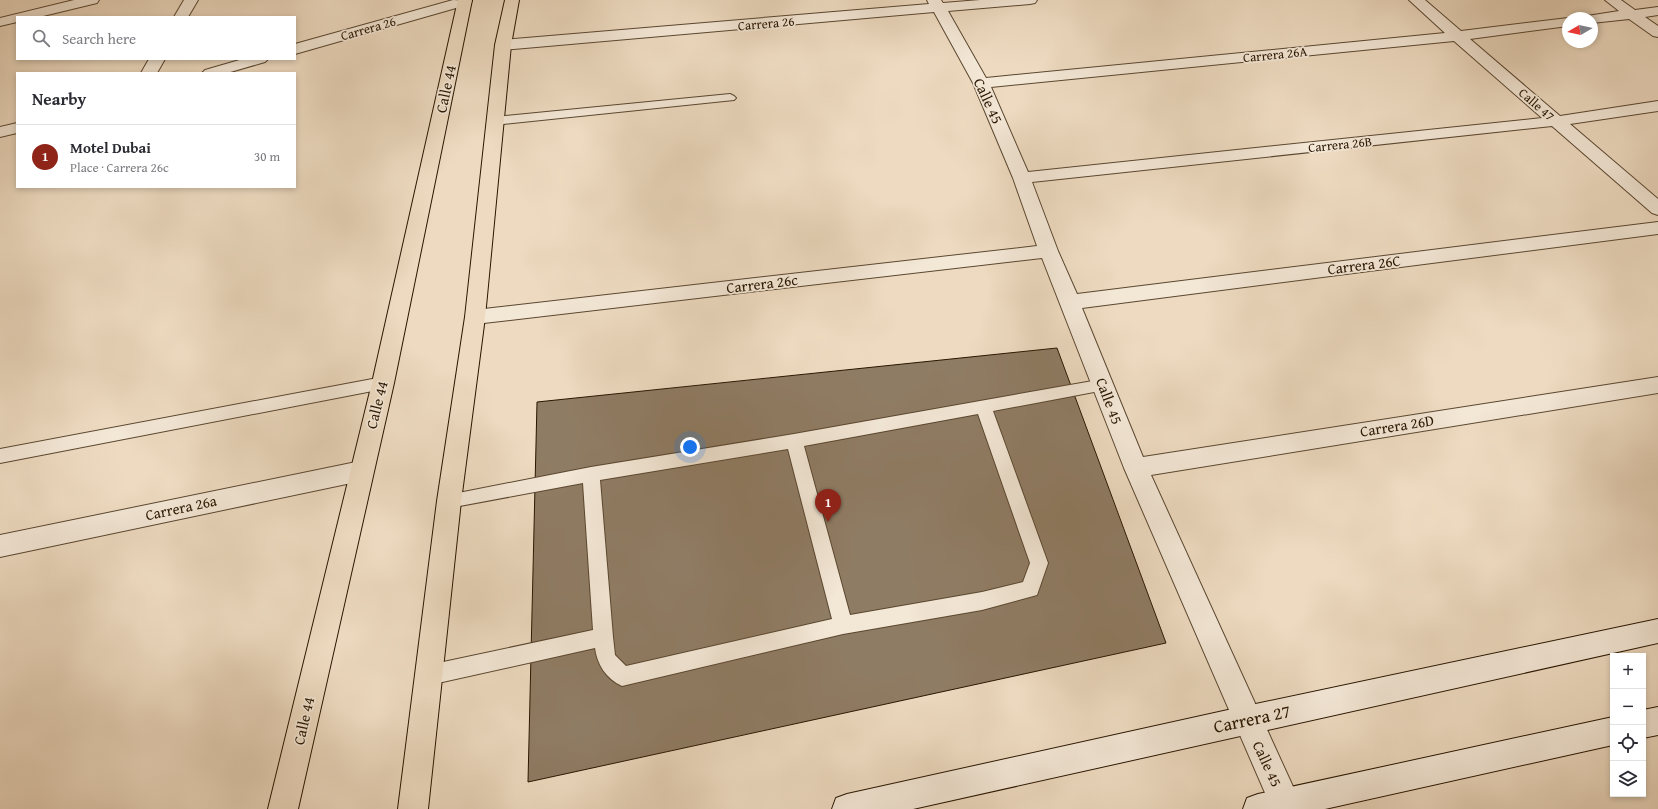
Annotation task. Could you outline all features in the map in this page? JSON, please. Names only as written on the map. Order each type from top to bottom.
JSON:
[{"type":"main road","name":"Calle 44","points":[[283,809],[361,471],[383,383],[465,0]]},
{"type":"main road","points":[[413,809],[449,501],[475,317],[503,45],[512,0]]},
{"type":"street","points":[[25,16],[92,0]]},
{"type":"street","points":[[182,16],[191,0]]},
{"type":"street","name":"Carrera 26","points":[[296,49],[465,0]]},
{"type":"street","name":"Carrera 26","points":[[503,45],[936,4],[1030,0]]},
{"type":"street","name":"Calle 47","points":[[1416,0],[1658,209]]},
{"type":"street","points":[[1612,0],[1658,33]]},
{"type":"street","name":"Calle 45","points":[[936,4],[981,83],[1022,178],[1048,251],[1070,302],[1136,468],[1246,720],[1271,806]]},
{"type":"street","points":[[1598,18],[1658,11]]},
{"type":"street","points":[[0,22],[16,18]]},
{"type":"street","name":"Carrera 26A","points":[[981,83],[1459,36],[1562,23]]},
{"type":"street","points":[[150,72],[156,60]]},
{"type":"street","points":[[214,72],[256,60]]},
{"type":"street","name":"Carrera 26B","points":[[1022,178],[1557,121],[1658,106]]},
{"type":"street","points":[[0,132],[16,128]]},
{"type":"street","name":"Carrera 26C","points":[[1070,302],[1658,228]]},
{"type":"street","name":"Carrera 26c","points":[[475,317],[1048,251]]},
{"type":"street","name":"Carrera 26D","points":[[1136,468],[1658,385]]},
{"type":"street","name":"Carrera 26a","points":[[0,546],[361,471]]},
{"type":"street","name":"Carrera 27","points":[[847,809],[1246,720],[1658,631]]},
{"type":"street","points":[[1646,723],[1658,721]]},
{"type":"street","points":[[1271,806],[1610,732]]},
{"type":"lane","points":[[494,121],[730,98]]},
{"type":"lane","points":[[0,456],[383,383]]},
{"type":"lane","points":[[449,501],[591,474],[794,441],[982,406],[1104,386]]},
{"type":"lane","points":[[591,474],[603,638],[606,659],[622,676],[843,625],[982,601],[1030,590],[1039,563],[982,406]]},
{"type":"lane","points":[[794,441],[843,625]]},
{"type":"lane","points":[[428,675],[603,638]]},
{"type":"building","points":[[1057,348],[1166,643],[528,782],[537,402]]},
{"type":"place","name":"Motel Dubai","points":[[828,522]]}]
